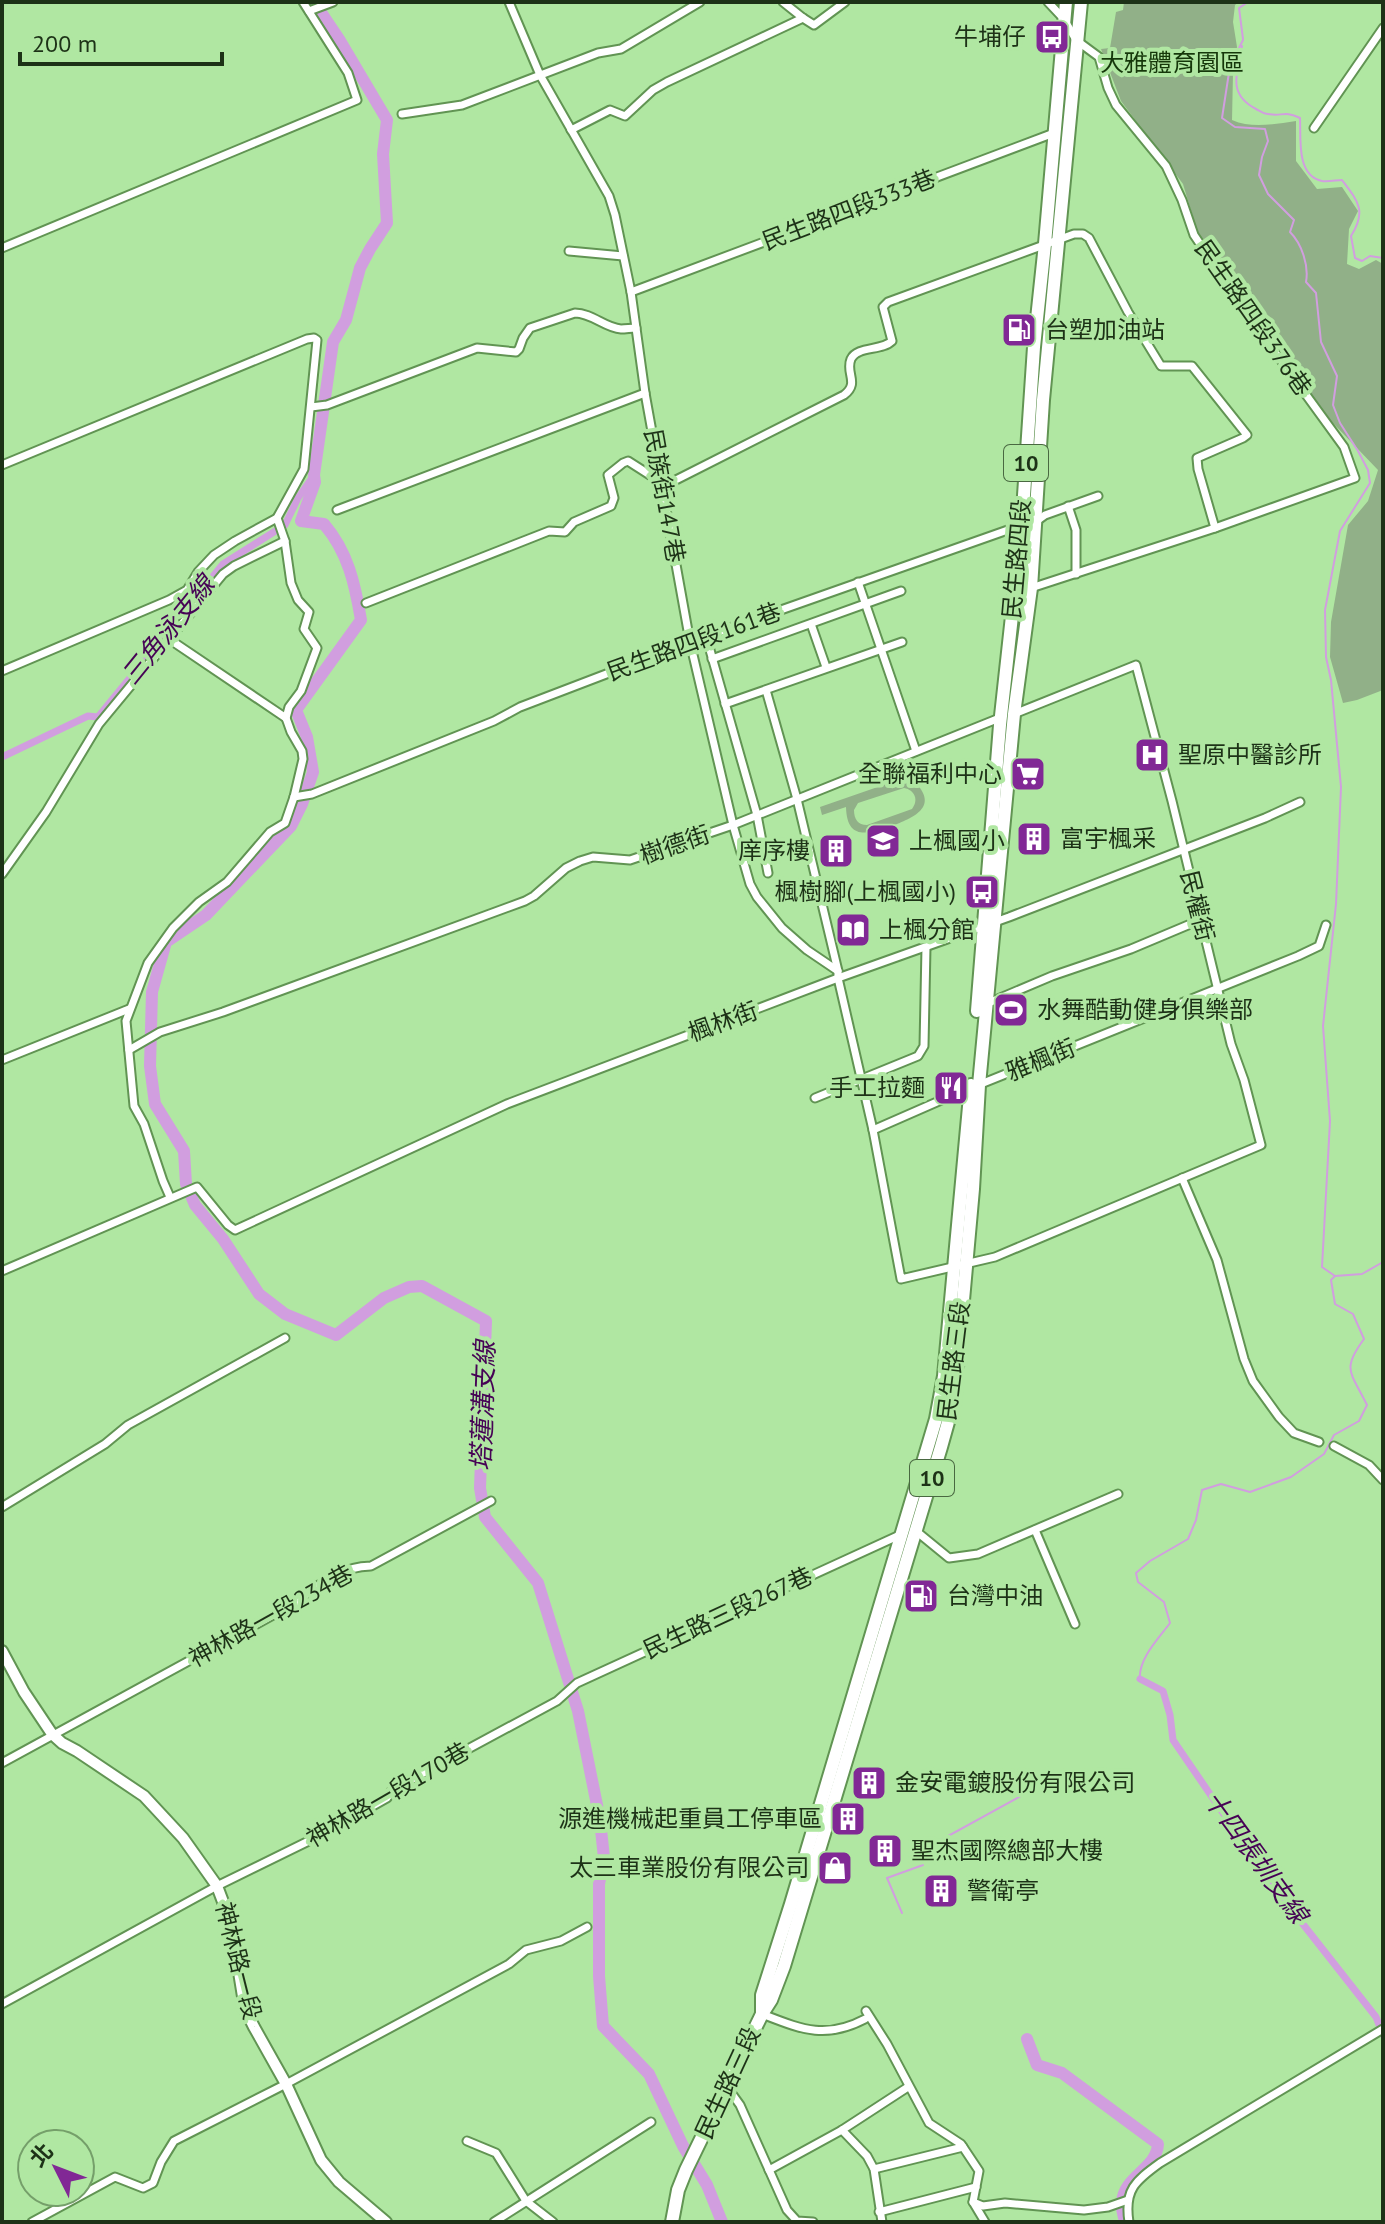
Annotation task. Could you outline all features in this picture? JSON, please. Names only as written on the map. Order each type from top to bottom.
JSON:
[{"type":"main road","name":"民生路四段","points":[[1008,716],[1031,588],[1052,242],[1054,133],[1066,2]]},
{"type":"main road","name":"民生路四段","points":[[990,922],[1034,347],[1068,129],[1081,2]]},
{"type":"main road","name":"民生路三段","points":[[974,1087],[986,1004],[990,922]]},
{"type":"main road","name":"民生路三段","points":[[672,2222],[678,2190],[686,2170],[762,2014],[762,1995],[909,1532],[941,1394],[959,1266],[990,922]]},
{"type":"street","points":[[2,248],[357,100],[348,73],[303,2]]},
{"type":"street","points":[[309,11],[333,2]]},
{"type":"street","name":"民族街147巷","points":[[509,2],[540,75],[609,196],[615,215],[631,292],[645,393],[690,642],[750,884],[782,928],[838,974]]},
{"type":"street","points":[[402,114],[462,105],[598,53],[621,49],[700,2]]},
{"type":"street","points":[[783,2],[814,25],[845,2]]},
{"type":"street","name":"民生路四段376巷","points":[[1048,2],[1064,19],[1076,40],[1099,57],[1116,105],[1166,166],[1194,235],[1344,447],[1355,478],[1215,528]]},
{"type":"street","points":[[571,130],[610,110],[625,116],[653,90],[667,82],[803,18]]},
{"type":"street","points":[[1314,128],[1383,28]]},
{"type":"street","name":"民生路四段333巷","points":[[631,292],[1068,129]]},
{"type":"street","points":[[366,603],[549,531],[565,532],[574,522],[611,506],[614,498],[608,475],[623,463],[628,461],[653,477],[662,487],[844,395],[851,390],[850,363],[856,353],[887,346],[892,341],[883,313],[883,307],[888,302],[1074,234],[1083,234],[1089,238],[1161,366],[1192,366],[1247,435],[1197,458],[1215,528],[1031,588]]},
{"type":"street","points":[[569,251],[623,256]]},
{"type":"street","points":[[311,407],[327,405],[477,348],[516,352],[530,328],[575,313],[582,312],[618,329],[636,328]]},
{"type":"street","points":[[2,465],[307,339],[317,340],[304,469],[277,518],[214,555],[187,590],[2,671]]},
{"type":"street","points":[[337,510],[645,393]]},
{"type":"street","name":"民生路四段161巷","points":[[294,797],[312,794],[494,721],[520,707],[706,636],[1036,522],[1045,515],[1098,496]]},
{"type":"street","points":[[1068,506],[1076,530],[1076,574]]},
{"type":"street","points":[[2,1271],[170,1197],[144,1124],[134,1106],[126,1021],[148,963],[173,928],[199,902],[227,882],[270,832],[285,823],[294,797],[303,759],[286,718],[289,707],[301,691],[317,648],[304,629],[309,612],[298,600],[291,583],[285,541],[277,518]]},
{"type":"street","points":[[2,874],[46,812],[99,724],[223,574],[285,541]]},
{"type":"street","points":[[858,582],[916,751]]},
{"type":"street","points":[[712,659],[901,591]]},
{"type":"street","points":[[811,624],[826,667]]},
{"type":"street","points":[[706,636],[757,815],[768,873]]},
{"type":"street","points":[[169,639],[286,718]]},
{"type":"street","points":[[725,704],[902,642]]},
{"type":"street","name":"樹德街","points":[[129,1050],[160,1032],[223,1012],[525,901],[566,868],[588,858],[630,860],[733,825],[1136,665]]},
{"type":"street","name":"民權街","points":[[1136,665],[1231,1044],[1261,1145],[1182,1178]]},
{"type":"street","points":[[766,690],[797,799],[838,974],[873,1130],[901,1279],[995,1257],[1182,1178],[1217,1260],[1253,1381],[1294,1433],[1319,1442]]},
{"type":"street","name":"楓林街","points":[[170,1197],[197,1187],[235,1230],[507,1104],[838,974],[926,947],[1010,916],[1300,802]]},
{"type":"street","points":[[986,1004],[1200,920]]},
{"type":"street","name":"雅楓街","points":[[873,1130],[1298,956],[1319,946],[1326,925]]},
{"type":"street","points":[[815,1098],[918,1056],[924,1046],[926,947]]},
{"type":"street","points":[[2,1060],[129,1009]]},
{"type":"street","points":[[2,1507],[105,1444],[128,1425],[285,1338]]},
{"type":"street","points":[[1334,1446],[1369,1465],[1383,1480]]},
{"type":"street","points":[[909,1532],[949,1558],[978,1554],[1118,1494]]},
{"type":"street","name":"神林路一段234巷","points":[[2,1763],[295,1603],[325,1580],[355,1566],[371,1566],[491,1501]]},
{"type":"street","points":[[1035,1530],[1075,1624]]},
{"type":"street","name":"民生路三段267巷","points":[[557,1701],[577,1683],[909,1532]]},
{"type":"street","name":"神林路一段","points":[[2,1651],[52,1734],[144,1796],[183,1838],[217,1886],[231,1923],[245,2009],[286,2084],[321,2160],[328,2170],[386,2222]]},
{"type":"street","name":"神林路一段170巷","points":[[2,2004],[217,1886],[325,1833],[387,1798],[392,1790],[557,1701]]},
{"type":"street","points":[[32,2222],[115,2177],[143,2188],[153,2183],[174,2141],[509,1964],[526,1950],[561,1941],[587,1927]]},
{"type":"street","points":[[762,2014],[813,2031],[845,2030],[866,2015],[887,2044],[929,2123],[963,2147],[979,2171],[973,2202],[985,2222]]},
{"type":"street","points":[[1129,2222],[1128,2200],[1141,2177],[1383,2029]]},
{"type":"street","points":[[727,2087],[740,2105],[787,2210],[797,2221],[813,2222]]},
{"type":"street","points":[[769,2170],[842,2130],[908,2087]]},
{"type":"street","points":[[494,2222],[651,2122]]},
{"type":"street","points":[[842,2130],[867,2156],[874,2169],[882,2222]]},
{"type":"street","points":[[467,2141],[496,2153],[526,2201],[553,2222]]},
{"type":"street","points":[[874,2169],[963,2147]]},
{"type":"street","points":[[879,2212],[976,2187]]},
{"type":"street","points":[[973,2202],[983,2206],[1005,2203],[1084,2210],[1128,2200]]},
{"type":"green space","name":"大雅體育園區","points":[[1124,2],[1239,2],[1235,5],[1233,22],[1237,47],[1232,120],[1256,125],[1296,121],[1296,161],[1317,189],[1342,187],[1358,211],[1349,229],[1347,264],[1359,269],[1376,260],[1383,264],[1383,690],[1357,700],[1343,703],[1330,657],[1331,622],[1348,525],[1368,501],[1378,470],[1332,422],[1255,319],[1198,234],[1183,184],[1121,101],[1101,49],[1110,48],[1116,12],[1123,10]]},
{"type":"green space","points":[[918,773],[920,781],[916,783],[925,799],[920,811],[914,815],[892,826],[867,832],[855,830],[850,825],[846,807],[822,815],[820,807]],"holes":[[[908,789],[915,799],[912,809],[867,825],[856,819],[854,810],[858,803]]]},
{"type":"waterway","name":"塔蓮溝支線","points":[[314,2],[387,120],[383,154],[387,223],[360,268],[346,320],[333,342],[315,482],[301,521],[324,524],[339,546],[353,581],[361,620],[296,710],[307,737],[313,772],[291,826],[206,915],[166,942],[152,992],[150,1066],[155,1104],[184,1151],[186,1184],[195,1205],[223,1239],[259,1294],[285,1314],[336,1335],[384,1298],[409,1287],[422,1286],[486,1321],[480,1488],[485,1517],[538,1583],[578,1711],[600,1820],[604,1858],[599,1884],[599,1976],[603,2026],[649,2074],[683,2146],[707,2185],[722,2222]]},
{"type":"waterway","points":[[1243,39],[1239,8],[1248,2]]},
{"type":"waterway","points":[[1243,40],[1230,66],[1222,118],[1235,127],[1265,129],[1268,141],[1259,175],[1268,194],[1294,220],[1290,232],[1304,256],[1306,282],[1316,293],[1321,342],[1337,376],[1333,405],[1368,470],[1370,483],[1340,531],[1325,610],[1326,657],[1341,787],[1336,904],[1323,1026],[1330,1121],[1322,1267],[1335,1276]]},
{"type":"waterway","points":[[1242,46],[1236,82],[1241,97],[1265,114],[1290,114],[1300,118],[1302,155],[1308,172],[1322,181],[1342,180],[1356,200],[1359,220],[1351,236],[1355,258],[1362,261],[1370,256],[1383,258]]},
{"type":"waterway","name":"三角泳支線","points":[[2,757],[88,716],[98,717],[223,564],[285,525],[314,475]]},
{"type":"waterway","points":[[1140,1679],[1146,1656],[1170,1623],[1164,1602],[1138,1582],[1136,1573],[1188,1539],[1196,1520],[1202,1490],[1221,1484],[1250,1492],[1291,1477],[1324,1454],[1334,1435],[1359,1421],[1367,1405],[1353,1378],[1351,1365],[1364,1339],[1353,1314],[1335,1304],[1331,1280],[1335,1276],[1362,1274],[1383,1262]]},
{"type":"waterway","name":"十四張圳支線","points":[[1140,1679],[1163,1691],[1173,1740],[1273,1886],[1376,2017],[1383,2035]]},
{"type":"waterway","points":[[902,1913],[887,1878],[923,1865],[919,1852],[1050,1780]]},
{"type":"waterway","points":[[1027,2039],[1037,2065],[1062,2073],[1158,2144],[1152,2160],[1124,2194],[1125,2222]]},
{"type":"place","name":"牛埔仔","points":[[1052,37]]},
{"type":"place","name":"台塑加油站","points":[[1019,330]]},
{"type":"place","name":"聖原中醫診所","points":[[1152,755]]},
{"type":"place","name":"全聯福利中心","points":[[1028,774]]},
{"type":"place","name":"富宇楓采","points":[[1034,839]]},
{"type":"place","name":"上楓國小","points":[[883,841]]},
{"type":"place","name":"庠序樓","points":[[836,851]]},
{"type":"place","name":"楓樹腳(上楓國小)","points":[[982,892]]},
{"type":"place","name":"上楓分館","points":[[853,930]]},
{"type":"place","name":"水舞酷動健身俱樂部","points":[[1011,1010]]},
{"type":"place","name":"手工拉麵","points":[[951,1088]]},
{"type":"place","name":"台灣中油","points":[[921,1596]]},
{"type":"place","name":"金安電鍍股份有限公司","points":[[869,1783]]},
{"type":"place","name":"源進機械起重員工停車區","points":[[848,1819]]},
{"type":"place","name":"聖杰國際總部大樓","points":[[885,1851]]},
{"type":"place","name":"太三車業股份有限公司","points":[[835,1868]]},
{"type":"place","name":"警衛亭","points":[[941,1891]]}]
